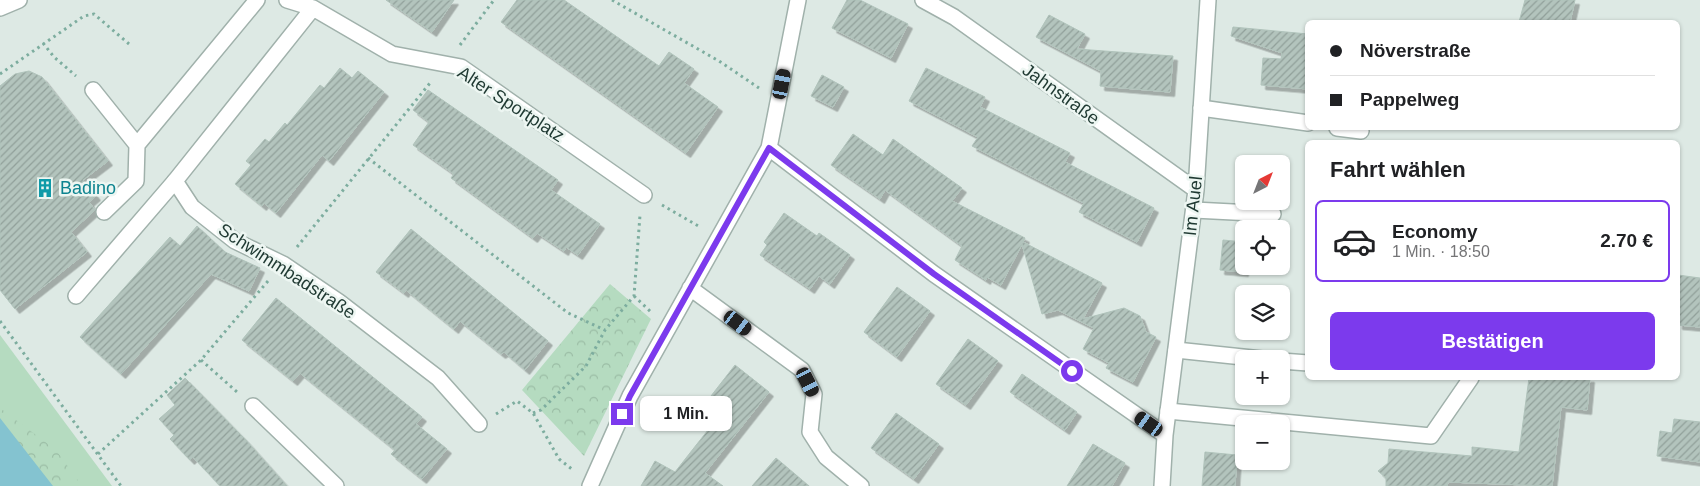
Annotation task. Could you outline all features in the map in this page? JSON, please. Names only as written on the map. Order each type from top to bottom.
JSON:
[{"type":"street","points":[[0,8],[19,0]]},
{"type":"street","points":[[104,212],[136,181],[137,145],[257,0]]},
{"type":"street","name":"Alter Sportplatz","points":[[287,0],[313,8],[392,54],[461,68],[644,195]]},
{"type":"street","points":[[591,485],[630,396],[769,148],[798,0]]},
{"type":"street","name":"Jahnstraße","points":[[923,0],[954,18],[1196,190]]},
{"type":"street","name":"Im Auel","points":[[1162,486],[1165,435],[1196,190],[1208,0]]},
{"type":"street","points":[[76,296],[175,181],[313,8]]},
{"type":"street","points":[[93,90],[137,145]]},
{"type":"street","points":[[1201,108],[1305,123]]},
{"type":"street","points":[[1353,130],[1361,131]]},
{"type":"street","points":[[769,148],[934,274],[1165,435]]},
{"type":"street","name":"Schwimmbadstraße","points":[[175,181],[192,207],[235,241],[283,264],[340,302],[438,378],[479,424]]},
{"type":"street","points":[[1194,210],[1273,214]]},
{"type":"street","points":[[690,288],[802,370],[814,394],[810,432],[826,457],[861,486]]},
{"type":"street","points":[[1176,350],[1235,356]]},
{"type":"street","points":[[1290,362],[1305,363]]},
{"type":"street","points":[[1168,410],[1431,436],[1470,380]]},
{"type":"street","points":[[253,406],[336,486]]},
{"type":"path","points":[[98,454],[201,360],[283,264],[446,64],[494,0]]},
{"type":"path","points":[[612,0],[719,61],[778,101]]},
{"type":"path","points":[[0,74],[84,16],[94,14],[130,44]]},
{"type":"path","points":[[43,43],[54,57],[93,90]]},
{"type":"path","points":[[368,158],[568,313],[605,330]]},
{"type":"path","points":[[532,413],[541,410],[586,366],[605,330],[634,296],[644,195],[718,238]]},
{"type":"path","points":[[0,321],[121,486]]},
{"type":"path","points":[[201,360],[253,406]]},
{"type":"path","points":[[479,424],[517,401],[532,413],[559,459],[591,485]]},
{"type":"green space","points":[[610,284],[651,319],[584,456],[522,390]]},
{"type":"green space","points":[[0,335],[112,486],[53,486],[0,418]]},
{"type":"green space","points":[[0,408],[56,450],[82,486],[0,486]]},
{"type":"water","points":[[0,418],[53,486],[0,486]]},
{"type":"building","points":[[386,0],[454,0],[432,32]]},
{"type":"building","points":[[517,0],[564,0],[659,66],[669,52],[694,69],[684,83],[718,107],[686,153],[501,22]]},
{"type":"building","points":[[847,0],[860,0],[908,24],[891,58],[832,28]]},
{"type":"building","points":[[1525,0],[1575,0],[1570,20],[1520,20]]},
{"type":"building","points":[[1049,15],[1085,34],[1077,49],[1173,56],[1170,92],[1100,86],[1101,71],[1036,37]]},
{"type":"building","points":[[1233,27],[1305,34],[1305,89],[1261,85],[1263,58],[1281,59],[1282,53],[1231,36]]},
{"type":"building","points":[[340,68],[352,78],[358,71],[384,92],[329,161],[322,155],[276,213],[264,203],[262,206],[235,184],[251,165],[246,161],[265,139],[269,142],[285,123],[287,125],[320,85],[324,88]]},
{"type":"building","points":[[926,68],[985,97],[980,107],[1070,153],[1065,162],[1154,208],[1137,242],[1079,212],[1084,203],[972,146],[978,137],[909,101]]},
{"type":"building","name":"Badino","points":[[29,71],[42,77],[108,161],[83,180],[96,196],[89,202],[95,210],[71,232],[87,252],[15,309],[0,290],[0,86],[15,74]]},
{"type":"building","points":[[822,75],[844,87],[833,107],[811,96]]},
{"type":"building","points":[[428,90],[558,180],[551,190],[600,224],[578,255],[566,247],[564,251],[537,233],[533,238],[451,178],[454,174],[413,145],[429,122],[413,110]]},
{"type":"building","points":[[853,134],[883,155],[893,139],[962,188],[952,201],[1025,238],[1023,242],[1102,283],[1083,319],[1124,308],[1140,316],[1146,332],[1156,337],[1133,382],[1106,368],[1109,363],[1083,349],[1094,328],[1058,310],[1042,314],[1022,244],[1001,285],[987,277],[986,280],[955,260],[962,246],[885,190],[880,199],[831,165]]},
{"type":"building","points":[[784,213],[817,236],[819,233],[850,255],[830,284],[819,276],[810,289],[760,255],[767,245],[764,242]]},
{"type":"building","points":[[197,226],[225,252],[260,268],[249,291],[211,274],[121,374],[80,337],[170,237],[180,246]]},
{"type":"building","points":[[411,229],[548,341],[525,370],[504,352],[501,354],[460,321],[454,329],[406,290],[404,293],[376,272]]},
{"type":"building","points":[[1223,240],[1235,241],[1235,271],[1220,270]]},
{"type":"building","points":[[1680,275],[1700,278],[1700,327],[1680,325]]},
{"type":"building","points":[[897,287],[930,311],[897,357],[864,332]]},
{"type":"building","points":[[276,298],[422,417],[416,424],[447,449],[422,479],[391,454],[395,450],[300,373],[293,381],[242,340]]},
{"type":"building","points":[[968,339],[998,361],[966,405],[936,384]]},
{"type":"building","points":[[735,365],[769,392],[705,473],[723,486],[641,486],[655,461],[675,472],[719,416],[704,405]]},
{"type":"building","points":[[1022,374],[1077,412],[1065,430],[1010,392]]},
{"type":"building","points":[[185,378],[244,438],[287,486],[220,486],[193,457],[190,460],[170,439],[174,435],[159,419],[175,405],[167,395]]},
{"type":"building","points":[[1529,380],[1590,380],[1587,410],[1561,407],[1552,486],[1448,482],[1447,486],[1386,486],[1386,478],[1378,471],[1388,463],[1389,449],[1472,456],[1472,447],[1519,452]]},
{"type":"building","points":[[896,413],[939,444],[914,479],[871,448]]},
{"type":"building","points":[[1674,419],[1700,422],[1700,462],[1657,456],[1660,431],[1672,433]]},
{"type":"building","points":[[1093,444],[1125,463],[1112,486],[1067,486]]},
{"type":"building","points":[[1205,452],[1235,455],[1235,486],[1202,486]]},
{"type":"building","points":[[776,458],[809,486],[752,486]]},
{"type":"place","name":"Badino","points":[[45,188]]},
{"type":"route","points":[[622,414],[630,396],[769,148],[934,274],[1072,371]]}]
